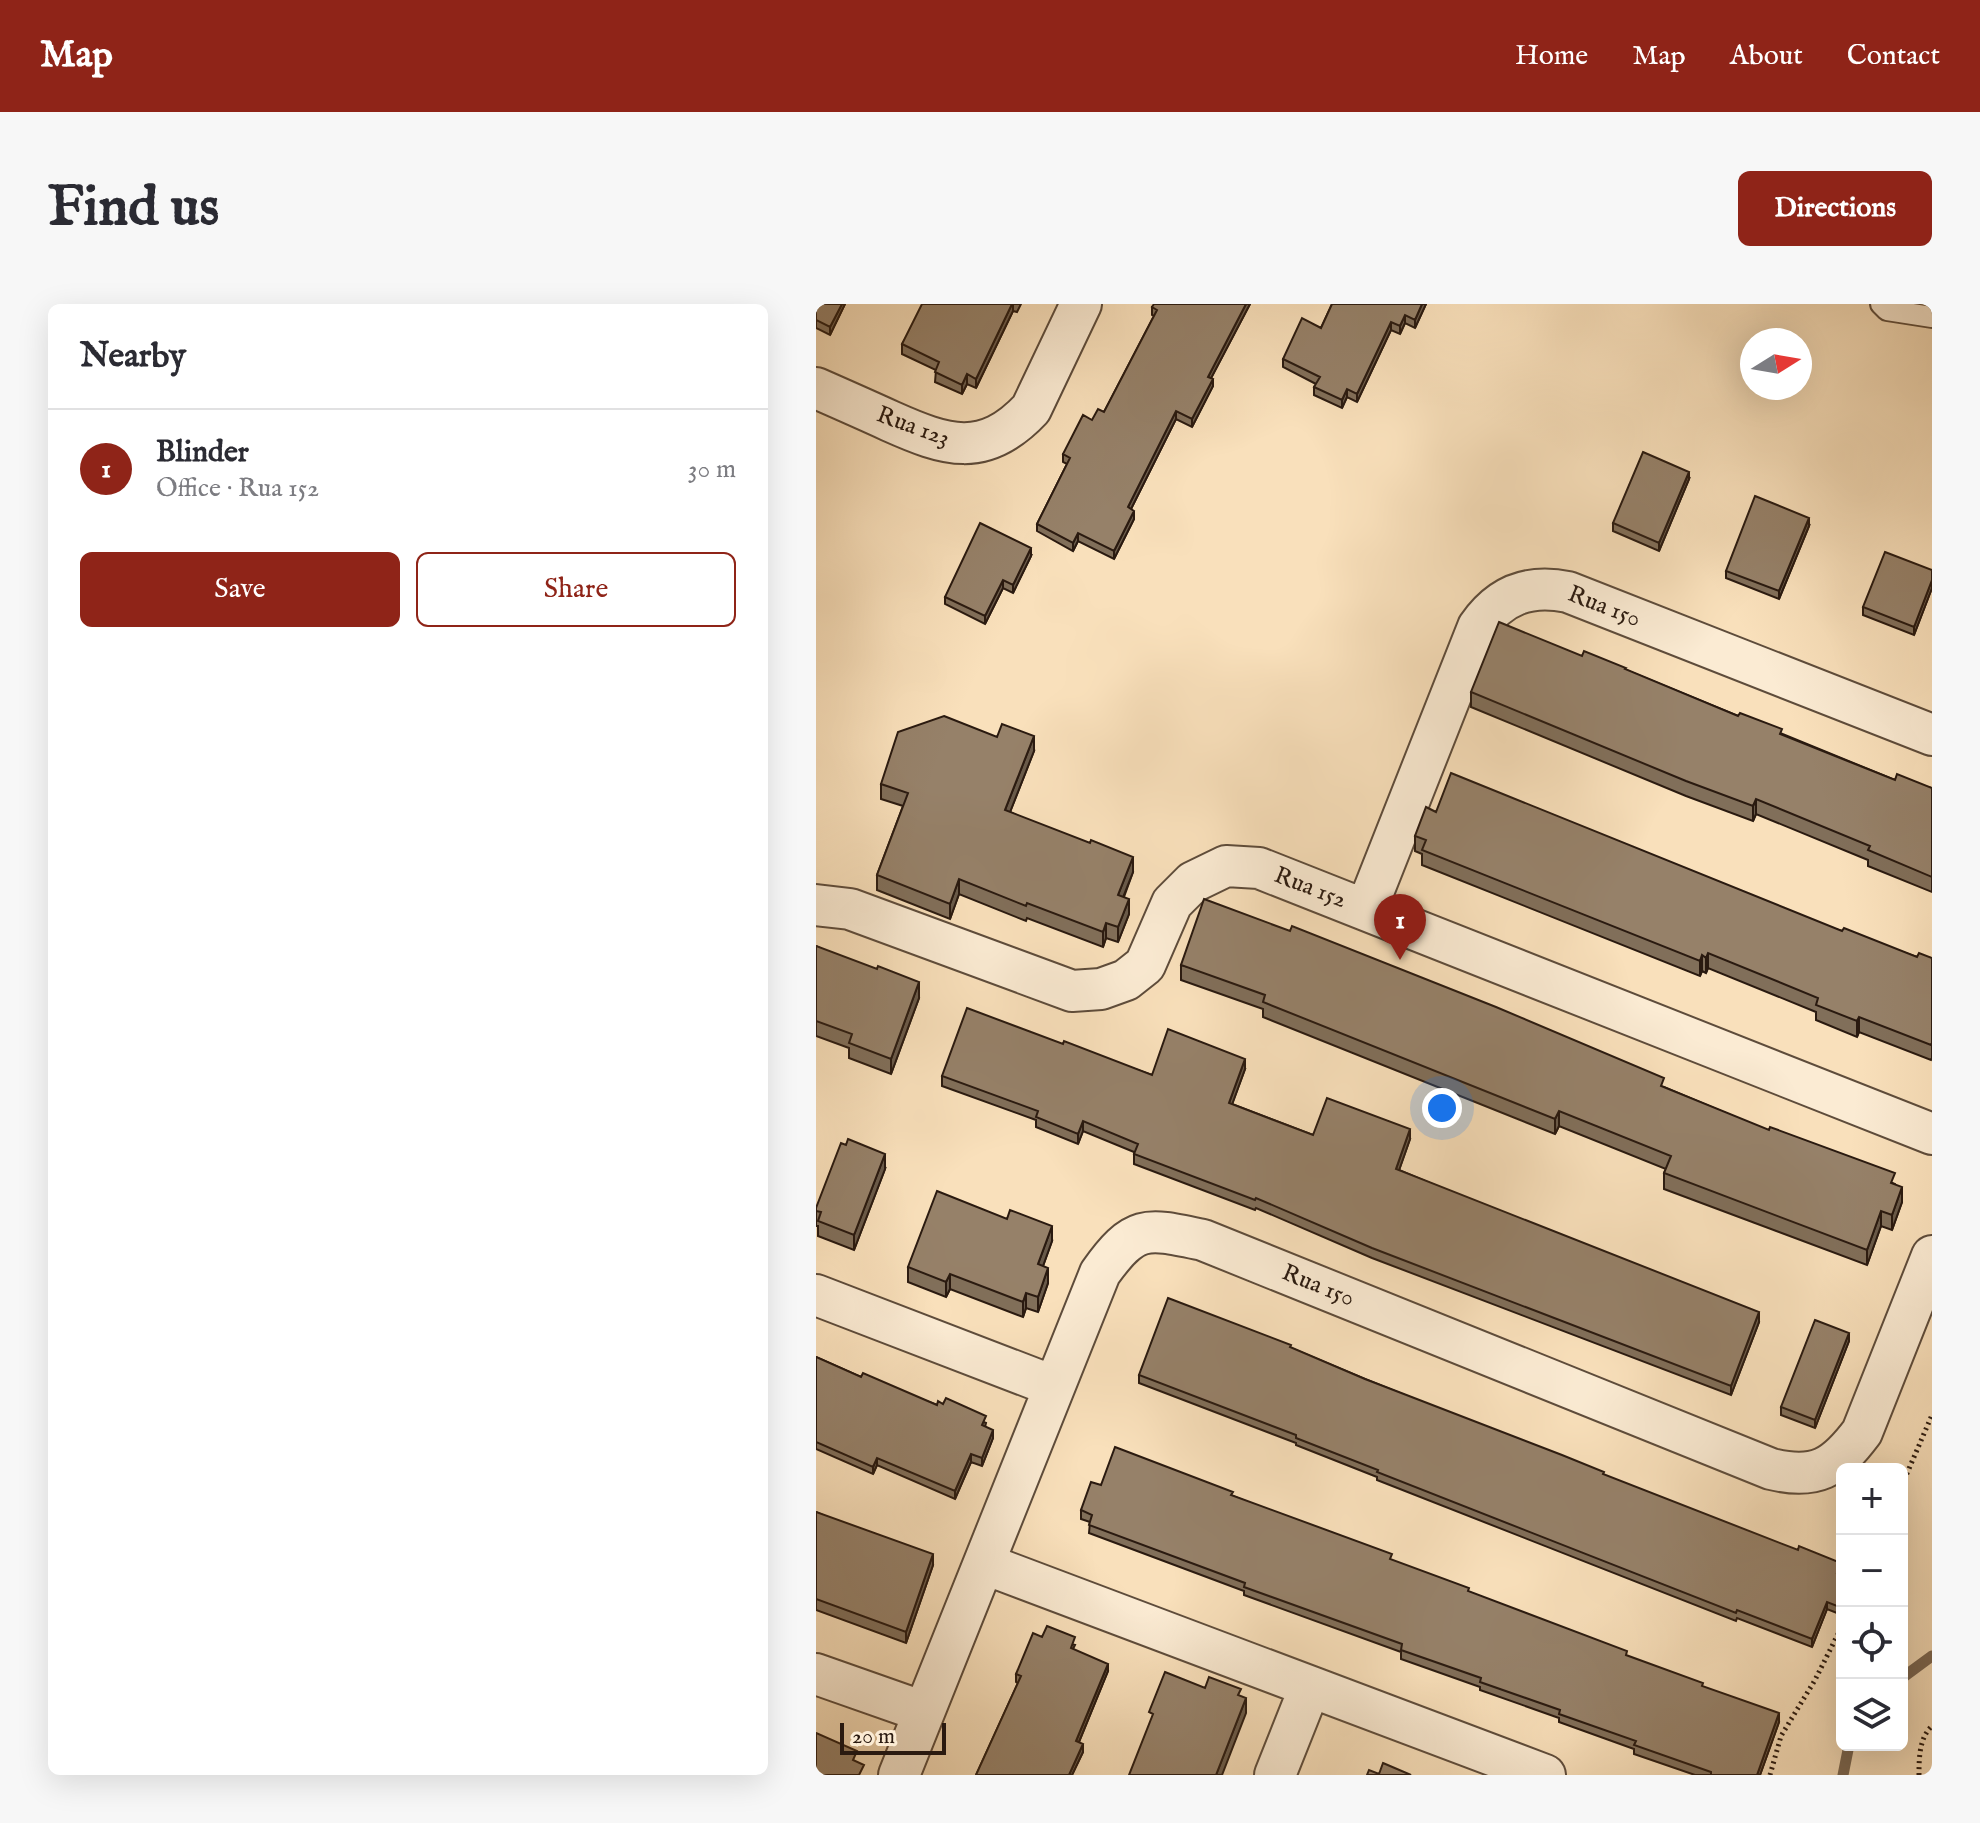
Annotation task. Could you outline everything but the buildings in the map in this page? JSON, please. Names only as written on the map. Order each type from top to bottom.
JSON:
[{"type":"street","name":"Rua 123","points":[[816,388],[928,438],[967,444],[986,441],[1018,423],[1031,409],[1081,304]]},
{"type":"street","name":"Rua 150","points":[[1366,910],[1478,627],[1500,603],[1529,590],[1548,588],[1568,592],[1932,735]]},
{"type":"street","name":"Rua 152","points":[[816,905],[850,909],[1072,991],[1101,989],[1126,980],[1145,965],[1172,903],[1193,882],[1226,866],[1259,868],[1932,1134]]},
{"type":"street","name":"Rua 150","points":[[899,1775],[1100,1273],[1118,1247],[1131,1238],[1147,1232],[1203,1240],[1771,1469],[1788,1473],[1808,1473],[1826,1468],[1845,1455],[1862,1432],[1932,1256]]},
{"type":"street","points":[[816,1295],[1053,1386]]},
{"type":"street","points":[[985,1564],[1545,1775]]},
{"type":"street","points":[[816,1674],[924,1712]]},
{"type":"street","points":[[1275,1775],[1310,1687]]},
{"type":"lane","points":[[1881,304],[1887,310],[1932,317]]},
{"type":"path","points":[[1908,1471],[1932,1415]]},
{"type":"path","points":[[1770,1775],[1781,1736],[1836,1638]]},
{"type":"path","points":[[1919,1775],[1922,1745],[1926,1732],[1932,1726]]},
{"type":"waterway","points":[[1908,1674],[1932,1656]]},
{"type":"waterway","points":[[1843,1775],[1848,1751]]},
{"type":"place","name":"Blinder","points":[[1400,960]]}]
